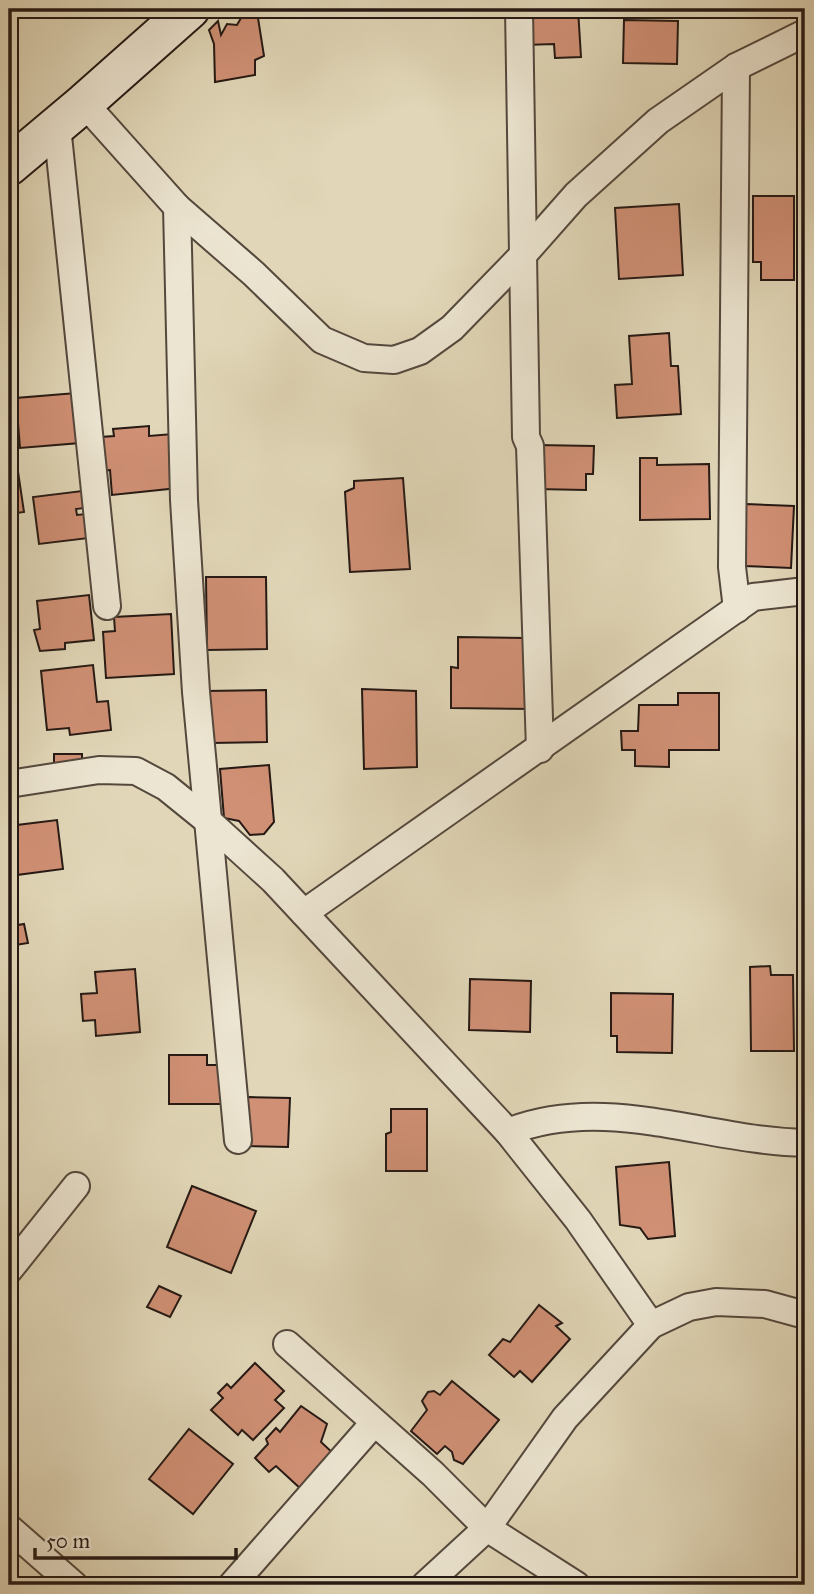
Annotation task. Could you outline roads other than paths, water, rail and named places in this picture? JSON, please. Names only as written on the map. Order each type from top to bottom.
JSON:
[{"type":"street","points":[[9,166],[190,9]]},
{"type":"street","points":[[519,9],[526,437],[530,446],[540,749]]},
{"type":"street","points":[[71,115],[254,274],[322,340],[364,358],[394,360],[420,351],[452,328],[523,255],[576,195],[618,154],[658,121],[736,68],[805,33]]},
{"type":"street","points":[[736,68],[732,567],[737,609]]},
{"type":"street","points":[[71,115],[78,304],[107,606]]},
{"type":"street","points":[[177,207],[184,500],[208,821],[238,1140]]},
{"type":"street","points":[[304,913],[753,597],[805,591]]},
{"type":"street","points":[[9,784],[99,770],[136,771],[166,787],[208,821],[304,913],[508,1132],[578,1220],[651,1325]]},
{"type":"street","points":[[508,1132],[532,1123],[558,1118],[599,1116],[805,1143]]},
{"type":"street","points":[[9,1270],[76,1186]]},
{"type":"street","points":[[425,1585],[487,1528],[565,1418],[651,1325],[689,1307],[716,1302],[765,1304],[805,1315]]},
{"type":"street","points":[[287,1344],[487,1528],[576,1585]]},
{"type":"street","points":[[232,1585],[374,1423]]},
{"type":"street","points":[[9,1528],[46,1577],[74,1585]]}]
